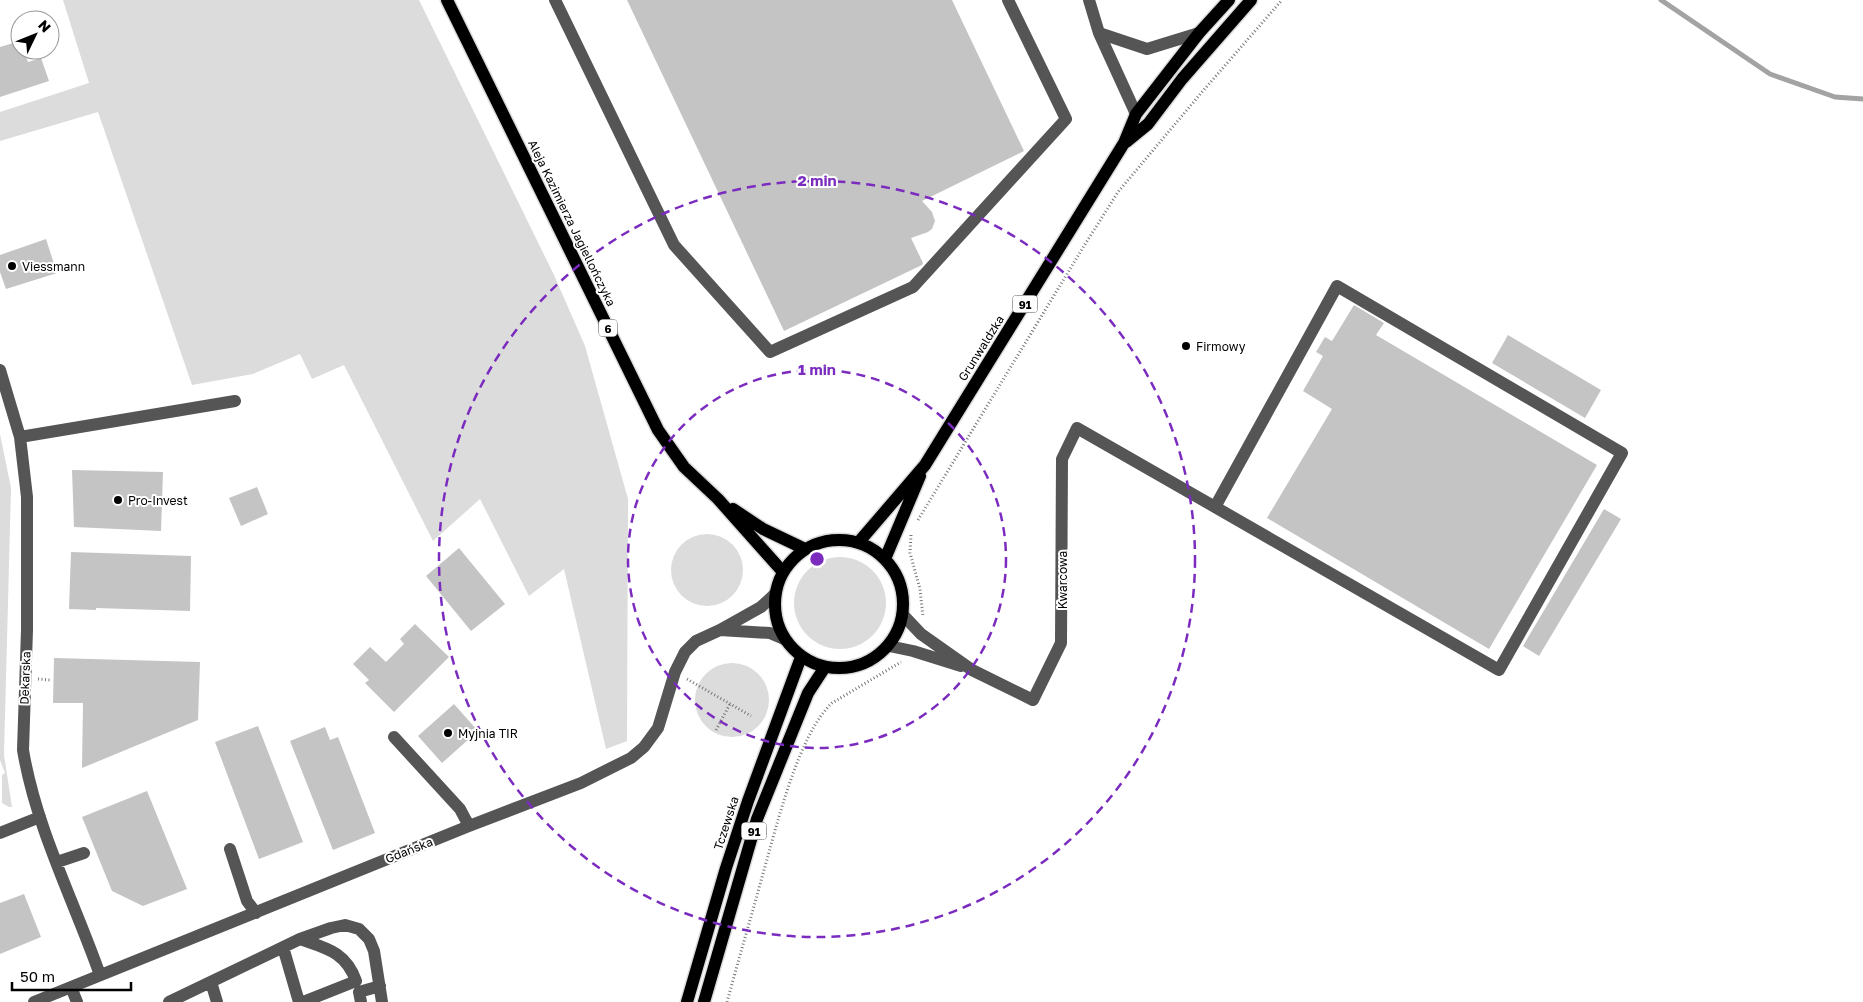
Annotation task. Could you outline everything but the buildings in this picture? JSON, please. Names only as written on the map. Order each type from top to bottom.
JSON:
[{"type":"main road","name":"Aleja Kazimierza Jagiellończyka","points":[[447,0],[658,430],[684,467],[718,499],[783,572]]},
{"type":"main road","name":"Grunwaldzka","points":[[885,559],[925,465],[1124,143],[1136,114],[1199,33],[1229,0]]},
{"type":"main road","name":"Grunwaldzka","points":[[1124,143],[1148,124],[1182,79],[1250,0]]},
{"type":"main road","name":"Grunwaldzka","points":[[858,543],[925,465]]},
{"type":"main road","name":"Aleja Kazimierza Jagiellończyka","points":[[718,499],[763,529],[805,549]]},
{"type":"main road","points":[[840,540],[858,543],[873,549],[885,559],[894,571],[901,585],[904,600],[900,626],[888,646],[876,658],[860,666],[842,669],[812,663],[801,656],[784,639],[775,616],[775,594],[783,572],[792,560],[805,549],[822,542],[840,540]]},
{"type":"main road","name":"Tczewska","points":[[687,1002],[734,843],[801,656]]},
{"type":"main road","name":"91","points":[[704,1002],[757,819],[808,693],[825,667]]},
{"type":"street","points":[[555,0],[674,245],[770,352],[913,287],[1066,119],[1008,0]]},
{"type":"street","points":[[1089,0],[1099,33],[1136,114]]},
{"type":"street","points":[[1099,33],[1147,49],[1199,33]]},
{"type":"street","points":[[1337,286],[1622,453],[1499,670],[1215,507],[1337,286]]},
{"type":"street","name":"Dekarska","points":[[0,370],[20,437],[27,497],[28,532],[23,750],[33,800],[100,975]]},
{"type":"street","points":[[20,437],[235,401]]},
{"type":"street","name":"Kwarcowa","points":[[888,646],[913,651],[972,670],[1034,700],[1061,643],[1062,459],[1077,428],[1215,507]]},
{"type":"street","name":"Gdańska","points":[[34,1002],[580,783],[631,758],[644,747],[658,728],[676,672],[685,652],[696,641],[761,607],[775,594]]},
{"type":"street","name":"Kwarcowa","points":[[903,615],[921,634],[972,670]]},
{"type":"street","name":"Gdańska","points":[[720,630],[770,633],[784,639]]},
{"type":"street","points":[[394,737],[460,809],[469,826]]},
{"type":"street","points":[[0,833],[40,817]]},
{"type":"street","points":[[230,849],[247,901],[256,913]]},
{"type":"street","points":[[57,862],[84,853]]},
{"type":"street","points":[[169,1002],[300,939],[345,925],[359,929],[369,939],[374,951],[382,1002]]},
{"type":"street","points":[[300,939],[329,949],[342,957],[352,969],[359,991]]},
{"type":"street","points":[[282,947],[299,1002]]},
{"type":"street","points":[[211,982],[217,1002]]},
{"type":"street","points":[[303,1002],[380,986]]},
{"type":"street","points":[[71,987],[77,1002]]},
{"type":"path","points":[[915,526],[1118,192],[1282,0]]},
{"type":"path","points":[[911,534],[910,553],[920,589],[923,618]]},
{"type":"path","points":[[727,1002],[780,812],[805,744],[825,709],[832,703],[901,662]]},
{"type":"path","points":[[676,672],[751,716]]},
{"type":"path","points":[[716,730],[730,704]]},
{"type":"shaded area","points":[[63,0],[419,0],[554,275],[585,346],[628,499],[627,741],[606,749],[564,569],[529,596],[480,499],[433,541],[344,365],[312,379],[300,354],[253,374],[192,385],[98,112],[0,141],[0,112],[89,83]]},
{"type":"shaded area","points":[[0,434],[11,488],[4,755],[12,807],[2,803],[2,775],[5,773],[0,760]]},
{"type":"shaded area","points":[[707,534],[721,537],[733,544],[740,556],[743,570],[740,584],[733,596],[721,603],[707,606],[693,603],[681,596],[674,584],[671,570],[674,556],[681,544],[693,537]]},
{"type":"shaded area","points":[[840,557],[857,561],[872,571],[882,586],[886,603],[882,620],[872,635],[857,645],[840,649],[823,645],[808,635],[798,620],[794,603],[798,586],[808,571],[823,561]]},
{"type":"shaded area","points":[[732,663],[746,666],[758,674],[766,686],[769,700],[766,714],[758,726],[746,734],[732,737],[718,734],[706,726],[698,714],[695,700],[698,686],[706,674],[718,666]]},
{"type":"waterway","points":[[1661,0],[1770,74],[1835,97],[1863,99]]},
{"type":"place","name":"Viessmann","points":[[12,266]]},
{"type":"place","name":"Firmowy","points":[[1186,346]]},
{"type":"place","name":"Pro-Invest","points":[[118,500]]},
{"type":"place","name":"Myjnia TIR","points":[[448,733]]}]
